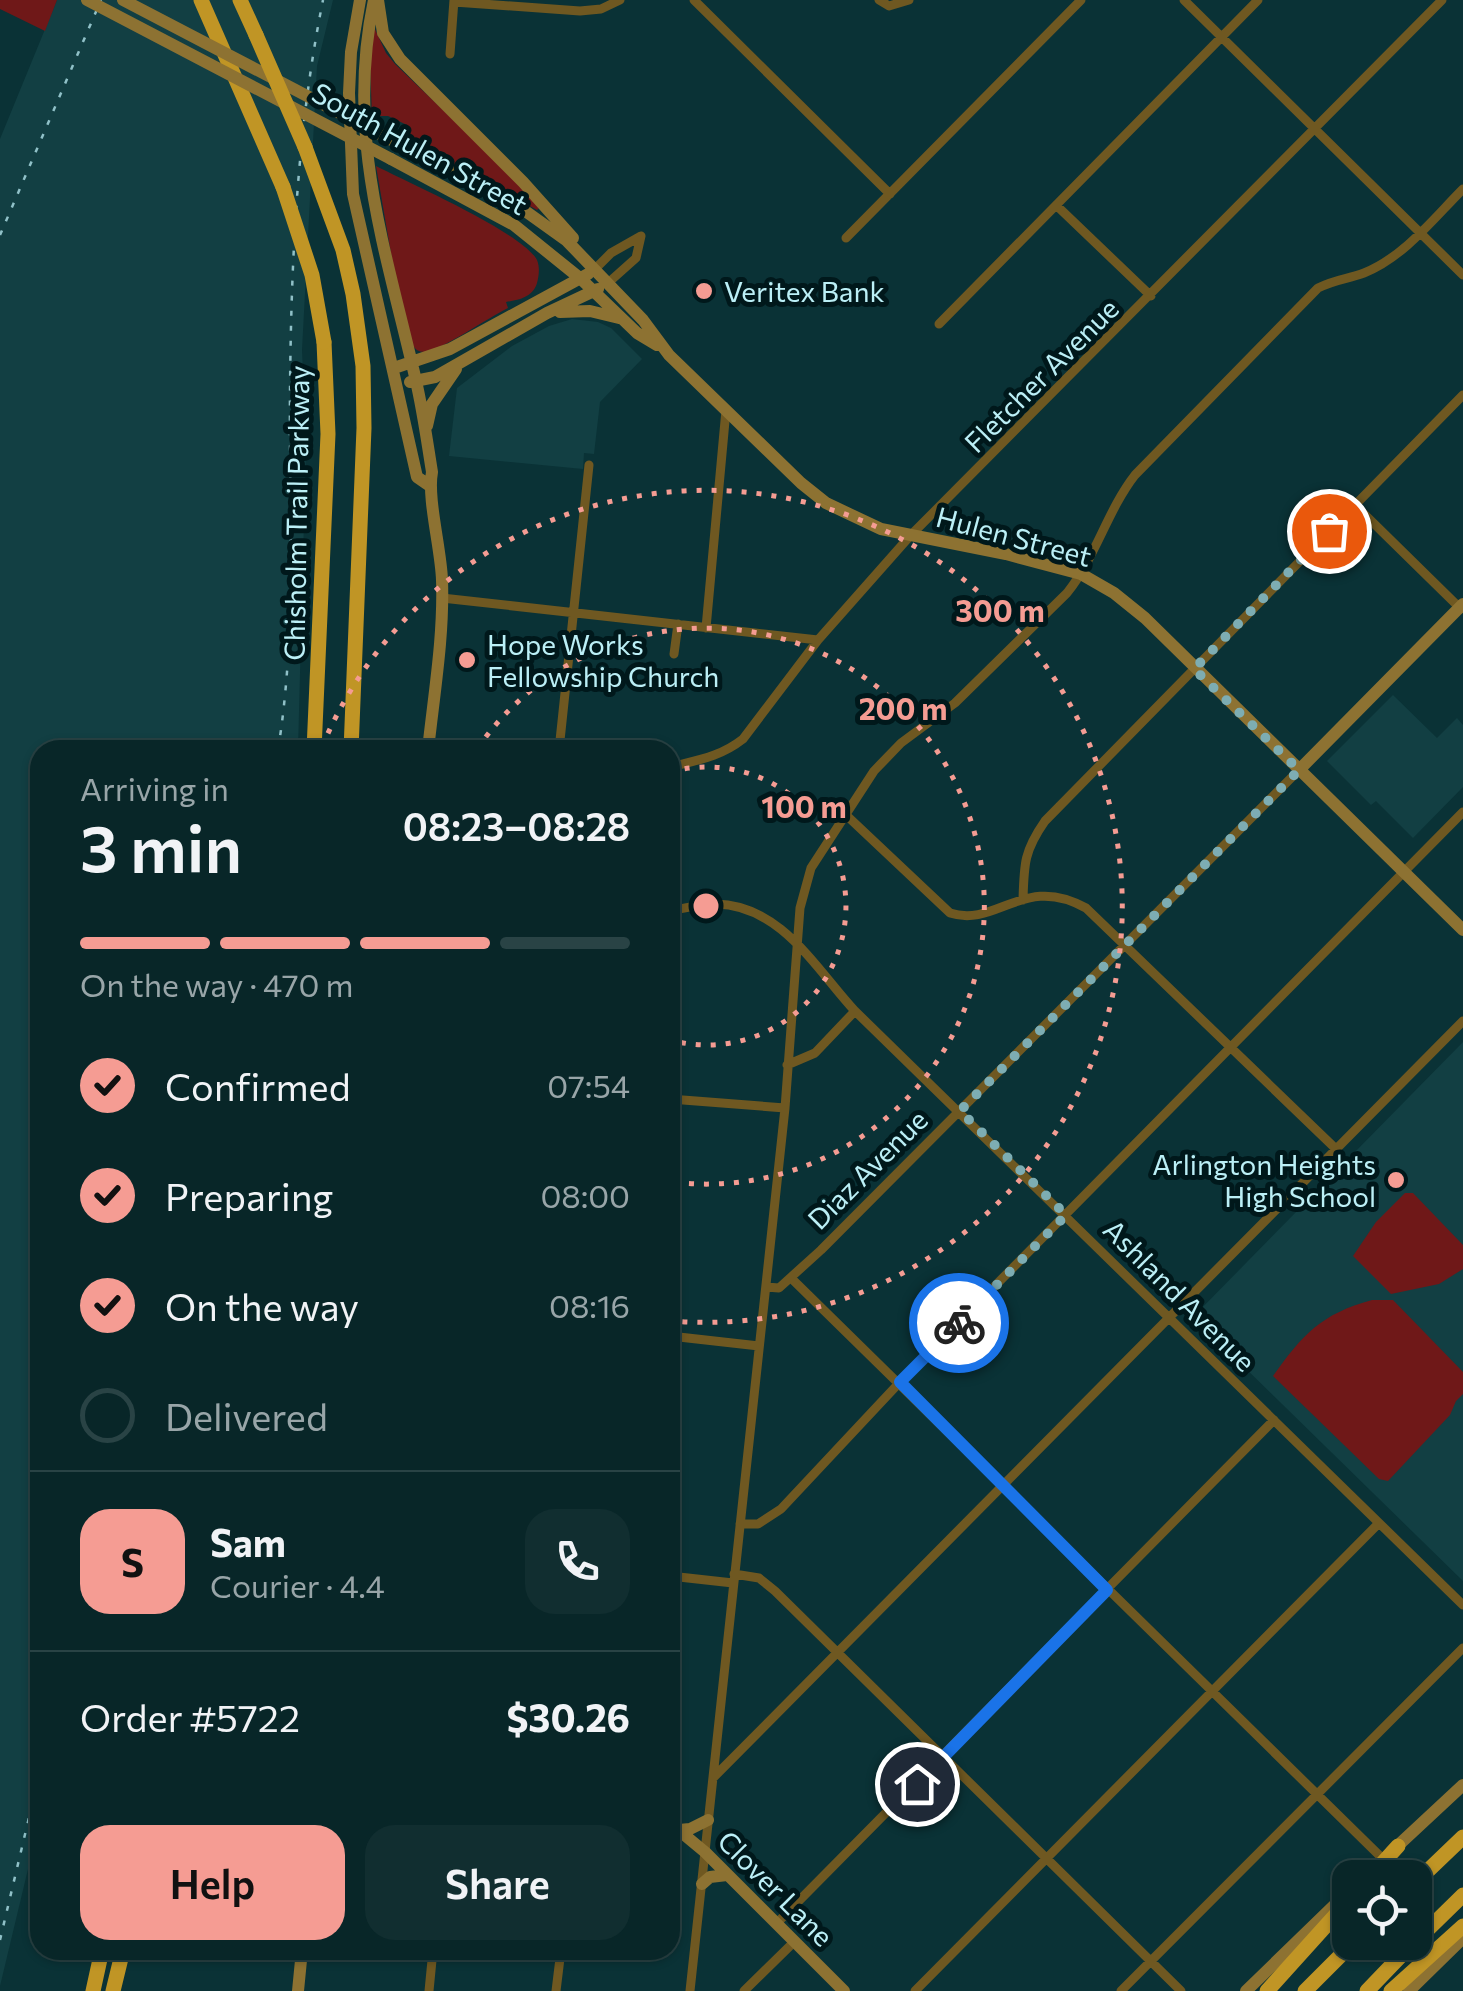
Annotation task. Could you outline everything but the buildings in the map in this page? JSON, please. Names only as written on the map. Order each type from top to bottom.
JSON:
[{"type":"highway","name":"Chisholm Trail Parkway","points":[[201,0],[296,220],[312,275],[324,342],[328,434],[314,740]]},
{"type":"highway","points":[[240,0],[336,228],[353,294],[364,428],[351,740]]},
{"type":"highway","points":[[1432,1867],[1463,1837]]},
{"type":"highway","points":[[1384,1860],[1398,1846]]},
{"type":"highway","points":[[1432,1925],[1463,1895]]},
{"type":"highway","points":[[1267,1991],[1332,1919]]},
{"type":"highway","points":[[1391,1991],[1463,1926]]},
{"type":"highway","points":[[93,1991],[100,1960]]},
{"type":"highway","points":[[113,1991],[120,1960]]},
{"type":"highway","points":[[1306,1991],[1336,1960]]},
{"type":"highway","points":[[1366,1991],[1397,1960]]},
{"type":"main road","name":"South Hulen Street","points":[[87,0],[501,217],[582,279],[624,320],[663,349]]},
{"type":"main road","name":"South Hulen Street","points":[[124,0],[510,200],[567,241],[643,320],[663,349]]},
{"type":"main road","points":[[360,0],[351,52],[350,168],[369,273],[417,477],[430,486]]},
{"type":"main road","points":[[376,0],[383,33],[400,58],[523,182],[581,246],[594,270],[450,349],[394,368]]},
{"type":"main road","points":[[376,0],[365,64],[368,167],[386,269],[416,380],[437,523],[442,598],[429,740]]},
{"type":"main road","points":[[398,386],[434,377],[608,283]]},
{"type":"main road","points":[[548,313],[590,311],[624,320]]},
{"type":"main road","name":"Hulen Street","points":[[663,349],[826,503],[854,518],[910,536],[1006,554],[1081,574],[1114,594],[1144,618],[1463,930]]},
{"type":"main road","points":[[426,433],[432,404],[462,361]]},
{"type":"main road","name":"Diaz Avenue","points":[[1299,770],[1462,607]]},
{"type":"main road","points":[[1382,1860],[1463,1786]]},
{"type":"main road","points":[[680,1827],[690,1830],[708,1820]]},
{"type":"main road","name":"Clover Lane","points":[[680,1830],[844,1991]]},
{"type":"main road","points":[[702,1884],[710,1877],[727,1875]]},
{"type":"main road","points":[[1246,1991],[1332,1907]]},
{"type":"main road","points":[[1410,1991],[1463,1938]]},
{"type":"main road","points":[[298,1991],[301,1960]]},
{"type":"street","points":[[450,54],[454,1],[580,11],[601,9],[620,0]]},
{"type":"street","points":[[694,0],[890,194]]},
{"type":"street","points":[[879,0],[889,6],[909,0]]},
{"type":"street","points":[[846,238],[1081,0]]},
{"type":"street","points":[[1184,0],[1463,275]]},
{"type":"street","points":[[939,324],[1258,0]]},
{"type":"street","name":"Fletcher Avenue","points":[[680,765],[728,752],[743,739],[818,640],[910,536],[1442,0]]},
{"type":"street","points":[[690,1991],[785,1108],[800,908],[811,868],[874,771],[955,703],[1033,628],[1081,574],[1135,475],[1318,288],[1384,262],[1463,189]]},
{"type":"street","points":[[1056,205],[1151,296]]},
{"type":"street","points":[[594,270],[612,253],[641,236],[636,258],[608,283]]},
{"type":"street","points":[[1023,900],[1024,856],[1045,821],[1463,395]]},
{"type":"street","points":[[706,628],[726,410]]},
{"type":"street","points":[[560,740],[589,464]]},
{"type":"street","points":[[1355,505],[1462,607]]},
{"type":"street","points":[[442,598],[818,640]]},
{"type":"street","points":[[674,654],[678,624]]},
{"type":"street","name":"Diaz Avenue","points":[[766,1287],[779,1288],[791,1278],[1299,770]]},
{"type":"street","points":[[740,1524],[758,1524],[769,1519],[1463,812]]},
{"type":"street","points":[[845,814],[950,913],[965,916],[1051,894],[1075,902],[1096,916],[1336,1150]]},
{"type":"street","name":"Ashland Avenue","points":[[680,909],[702,904],[738,907],[760,916],[798,942],[855,1010],[1463,1606]]},
{"type":"street","points":[[787,1065],[815,1054],[855,1010]]},
{"type":"street","points":[[713,1778],[1463,1021]]},
{"type":"street","points":[[680,1100],[785,1108]]},
{"type":"street","points":[[791,1278],[1382,1860]]},
{"type":"street","points":[[680,1337],[759,1346]]},
{"type":"street","points":[[776,1924],[1274,1420]]},
{"type":"street","points":[[916,1991],[1379,1523]]},
{"type":"street","points":[[680,1576],[759,1578],[767,1584],[1181,1991]]},
{"type":"street","points":[[1122,1991],[1463,1648]]},
{"type":"street","points":[[744,1991],[794,1942]]},
{"type":"street","points":[[429,1991],[432,1960]]},
{"type":"street","points":[[556,1991],[560,1960]]},
{"type":"shaded area","points":[[0,0],[57,0],[45,31],[0,9]]},
{"type":"shaded area","points":[[57,0],[333,0],[317,66],[302,350],[306,444],[298,740],[30,740],[30,1861],[0,1986],[0,139]]},
{"type":"shaded area","points":[[374,27],[395,64],[516,180],[540,207],[537,210],[403,136],[407,125],[388,116],[372,119],[370,60]]},
{"type":"shaded area","points":[[376,166],[488,223],[527,249],[539,266],[532,292],[506,302],[508,308],[442,346],[425,352],[417,350],[411,344],[399,300]]},
{"type":"shaded area","points":[[572,319],[611,328],[642,359],[600,402],[594,454],[584,453],[583,469],[449,456],[457,388],[512,346],[549,326]]},
{"type":"shaded area","points":[[1393,695],[1437,738],[1457,718],[1463,725],[1463,787],[1413,838],[1376,801],[1371,805],[1327,761]]},
{"type":"shaded area","name":"Arlington Heights High School","points":[[1463,1042],[1463,1581],[1193,1317]]},
{"type":"shaded area","points":[[1405,1193],[1413,1193],[1463,1245],[1463,1269],[1439,1284],[1391,1294],[1353,1256],[1376,1222]]},
{"type":"shaded area","points":[[1372,1300],[1393,1300],[1463,1372],[1463,1394],[1450,1415],[1388,1481],[1379,1479],[1273,1376],[1294,1348],[1326,1319]]},
{"type":"railway","points":[[0,235],[101,0]]},
{"type":"railway","points":[[279,740],[290,617],[294,245],[301,146],[323,0]]},
{"type":"railway","points":[[0,1940],[30,1813]]},
{"type":"way so far","points":[[959,1323],[1066,1215],[960,1111],[1299,770],[1194,669],[1329,531]]},
{"type":"place","name":"Veritex Bank","points":[[704,291]]},
{"type":"place","name":"Hope Works Fellowship Church","points":[[467,660]]},
{"type":"place","name":"Arlington Heights High School","points":[[1396,1180]]},
{"type":"route","points":[[917,1784],[1107,1590],[900,1382],[959,1323]]}]
